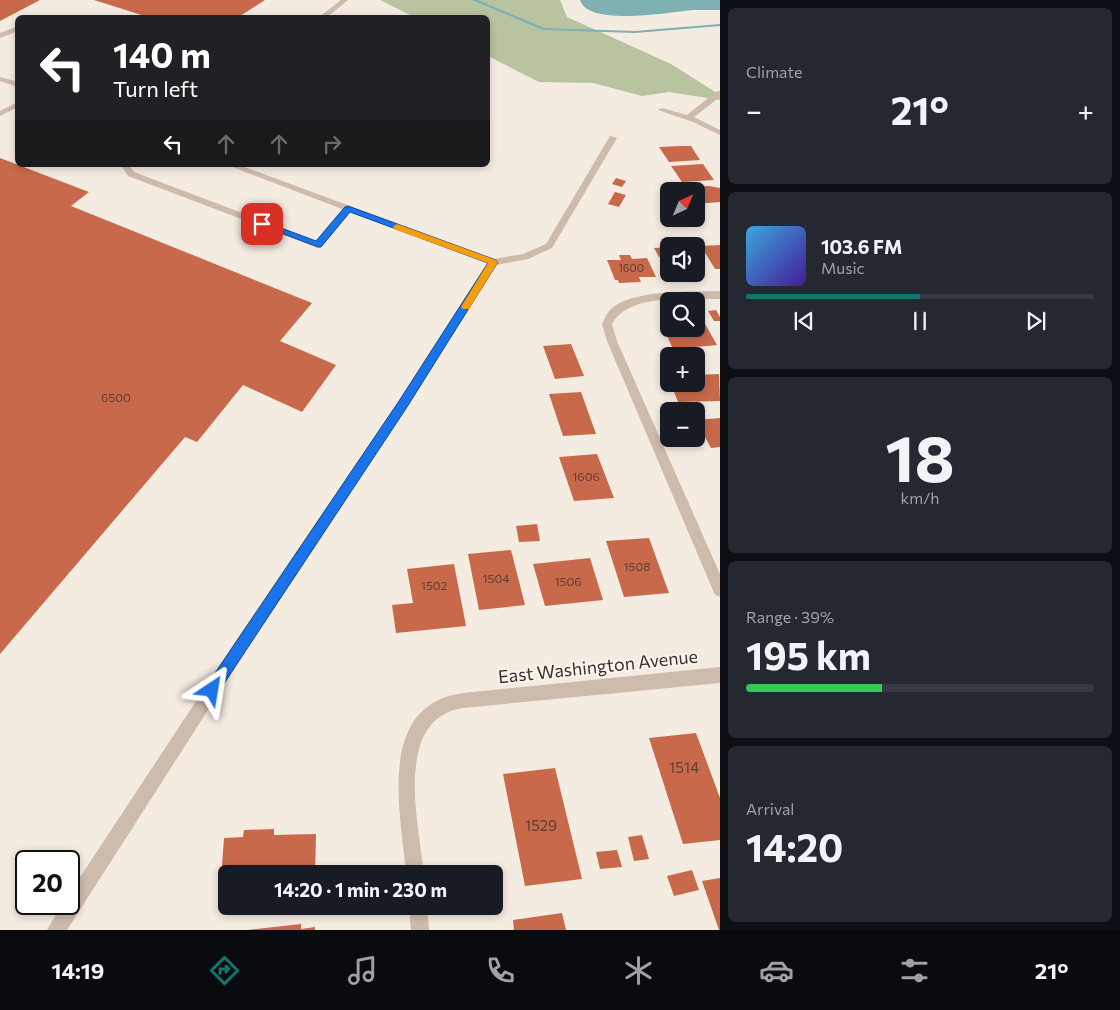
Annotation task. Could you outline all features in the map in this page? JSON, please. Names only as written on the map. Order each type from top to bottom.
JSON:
[{"type":"street","points":[[325,15],[345,0]]},
{"type":"street","points":[[0,36],[15,29]]},
{"type":"street","points":[[0,79],[15,85]]},
{"type":"street","points":[[689,117],[720,93]]},
{"type":"street","points":[[0,114],[15,106]]},
{"type":"street","points":[[662,110],[689,117],[720,132]]},
{"type":"street","points":[[235,167],[493,262],[525,256],[549,246],[613,138]]},
{"type":"street","points":[[126,167],[131,174],[318,245],[348,208]]},
{"type":"street","points":[[56,930],[244,641],[408,396],[493,262]]},
{"type":"street","points":[[720,295],[654,298],[627,303],[614,310],[607,324],[612,341],[720,590]]},
{"type":"street","name":"East Washington Avenue","points":[[414,865],[405,774],[412,740],[422,724],[437,710],[448,704],[481,698],[720,674]]},
{"type":"street","points":[[419,915],[420,930]]},
{"type":"green space","points":[[380,0],[560,0],[567,17],[671,64],[720,95],[720,100],[669,92],[642,96],[593,83],[539,82],[490,57],[490,15],[410,15]]},
{"type":"water","points":[[580,0],[720,0],[720,10],[693,10],[650,15],[613,16],[586,8]]},
{"type":"building","points":[[0,0],[40,0],[0,21]]},
{"type":"building","points":[[94,0],[265,0],[242,15],[142,15]]},
{"type":"building","points":[[691,146],[700,160],[669,162],[659,147]]},
{"type":"building","points":[[0,158],[15,164],[15,167],[24,167],[89,192],[71,206],[312,303],[280,341],[336,365],[302,412],[243,385],[197,442],[185,437],[0,654]]},
{"type":"building","points":[[703,164],[714,180],[682,182],[671,166]]},
{"type":"building","points":[[616,178],[626,181],[622,187],[612,184]]},
{"type":"building","points":[[705,186],[720,188],[720,202],[705,203]]},
{"type":"building","points":[[615,192],[626,195],[619,207],[608,204]]},
{"type":"building","points":[[720,245],[720,269],[715,269],[705,253],[705,246]]},
{"type":"building","points":[[654,248],[660,248],[660,257],[659,257]]},
{"type":"building","points":[[619,255],[630,255],[632,259],[647,258],[656,277],[639,277],[641,282],[619,283],[618,280],[615,280],[607,260],[621,260]]},
{"type":"building","points":[[716,310],[720,321],[714,321],[708,311]]},
{"type":"building","points":[[705,324],[717,345],[695,347],[672,347],[668,337],[705,337]]},
{"type":"building","points":[[571,344],[584,376],[555,379],[543,346]]},
{"type":"building","points":[[719,374],[720,401],[678,402],[674,392],[705,392],[705,375]]},
{"type":"building","points":[[581,392],[596,434],[563,436],[549,394]]},
{"type":"building","points":[[720,418],[720,447],[711,448],[705,437],[705,419]]},
{"type":"building","points":[[597,454],[614,498],[574,501],[559,457]]},
{"type":"building","points":[[537,524],[540,541],[519,542],[516,526]]},
{"type":"building","points":[[649,538],[669,593],[624,597],[606,541]]},
{"type":"building","points":[[511,550],[525,605],[479,610],[468,554]]},
{"type":"building","points":[[590,558],[603,600],[545,606],[533,564]]},
{"type":"building","points":[[454,564],[466,626],[396,633],[392,605],[413,603],[407,569]]},
{"type":"building","points":[[696,733],[720,798],[720,840],[683,844],[649,738]]},
{"type":"building","points":[[555,768],[582,879],[525,886],[503,774]]},
{"type":"building","points":[[274,829],[274,835],[316,834],[315,865],[222,865],[224,838],[243,837],[244,830]]},
{"type":"building","points":[[642,835],[649,859],[634,861],[628,837]]},
{"type":"building","points":[[617,850],[622,867],[600,869],[596,852]]},
{"type":"building","points":[[692,870],[699,890],[674,896],[667,876]]},
{"type":"building","points":[[720,878],[720,930],[719,930],[702,881]]},
{"type":"building","points":[[562,913],[566,930],[514,930],[513,920]]},
{"type":"building","points":[[301,924],[301,929],[315,927],[315,930],[247,930]]},
{"type":"waterway","points":[[474,0],[543,29],[635,32],[720,25]]},
{"type":"slow traffic","points":[[397,227],[493,262],[466,307]]},
{"type":"route","points":[[212,690],[403,404],[493,262],[348,208],[318,245],[262,224]]}]
